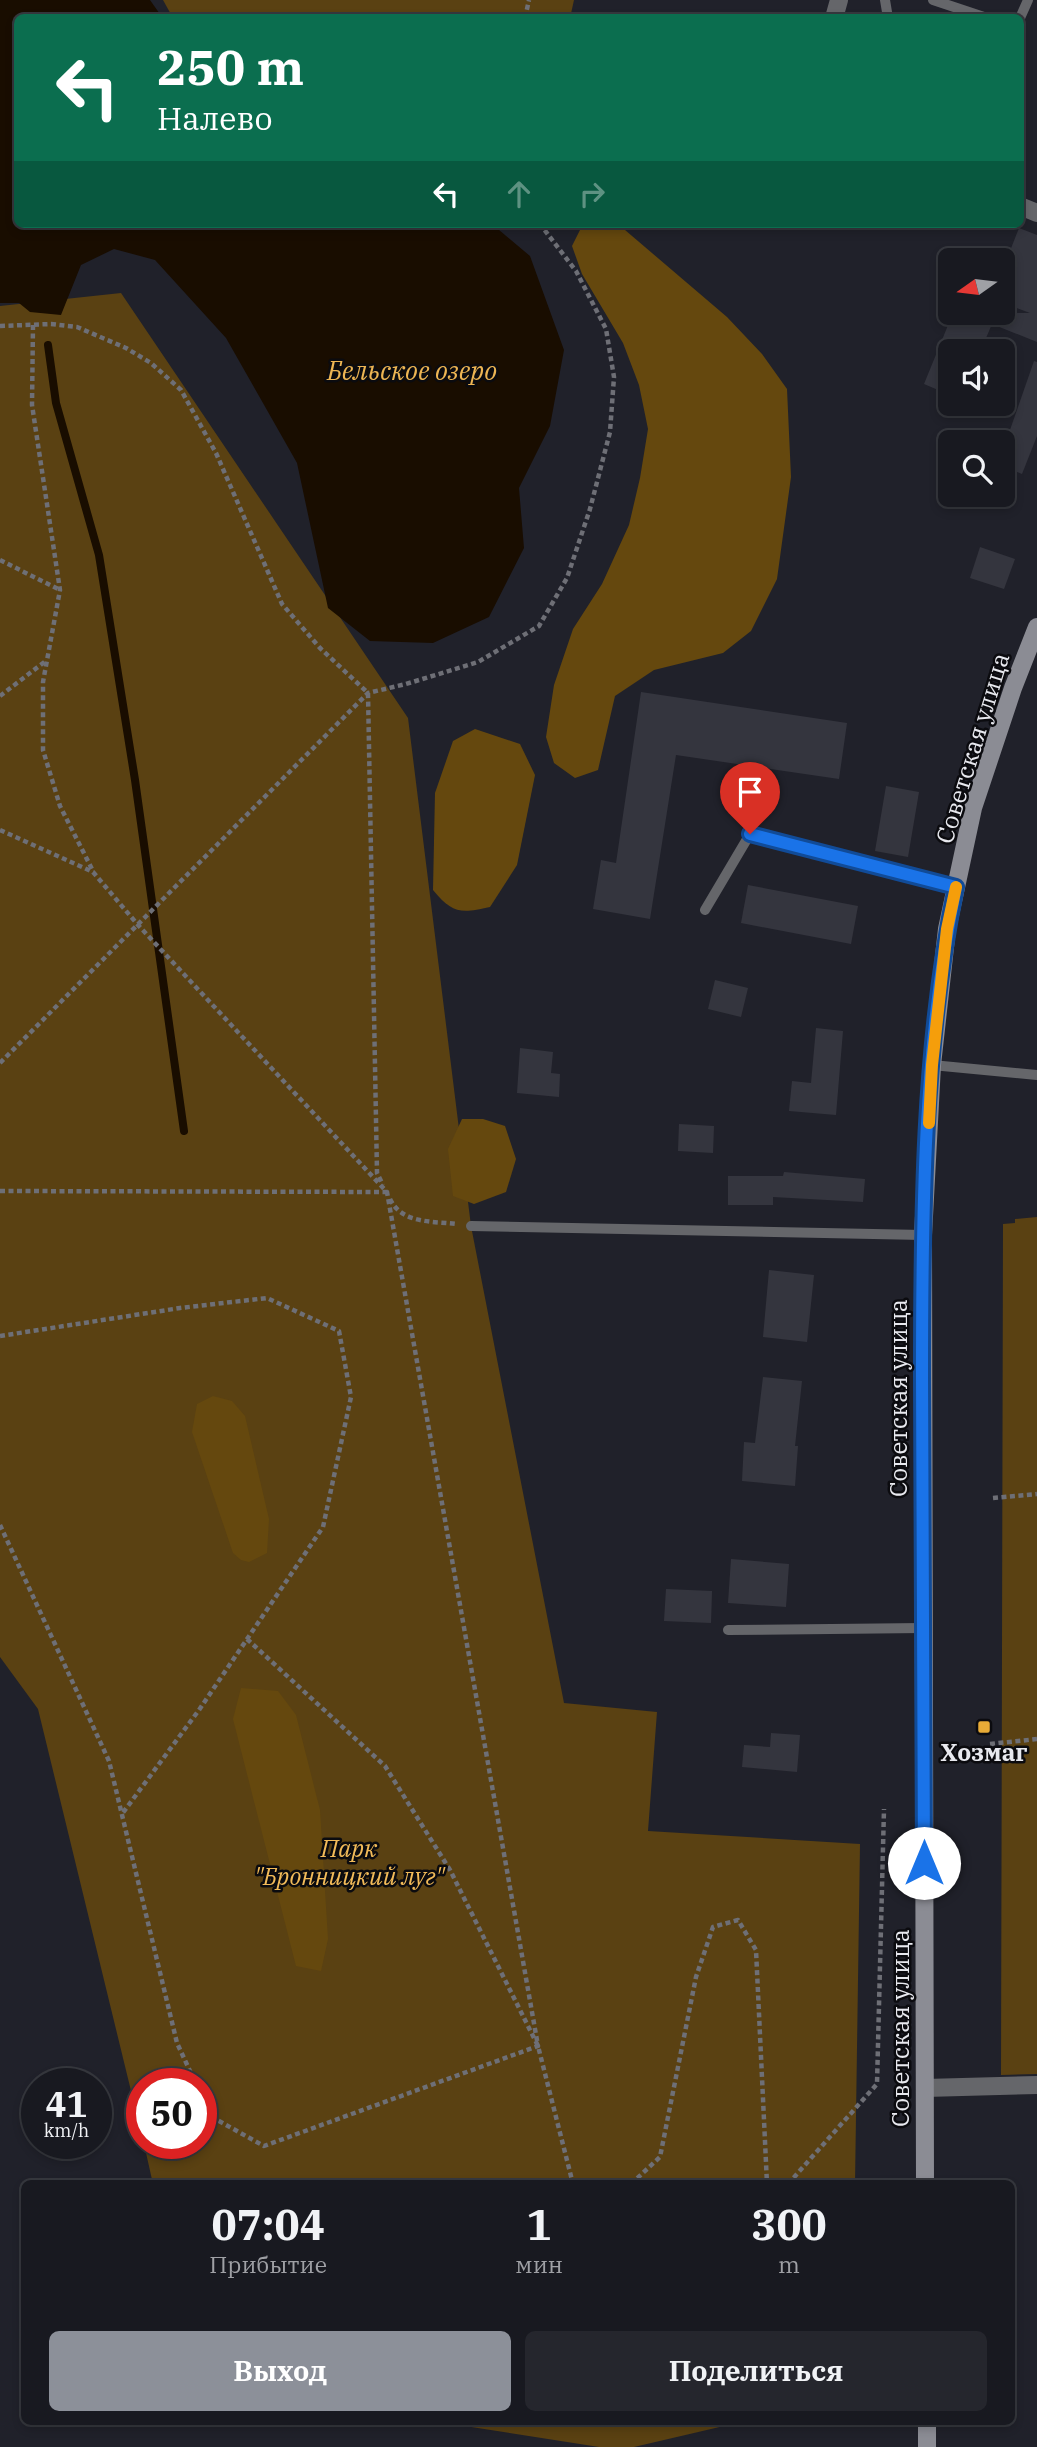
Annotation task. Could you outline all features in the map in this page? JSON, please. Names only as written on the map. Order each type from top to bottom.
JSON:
[{"type":"main road","name":"Советская улица","points":[[925,2180],[923,1235],[932,1065],[947,929],[973,808],[1013,688],[1037,627]]},
{"type":"main road","points":[[927,2425],[927,2447]]},
{"type":"street","points":[[925,2088],[1037,2085]]},
{"type":"lane","points":[[933,0],[975,14]]},
{"type":"lane","points":[[705,910],[750,834],[956,887]]},
{"type":"lane","points":[[932,1065],[1037,1075]]},
{"type":"lane","points":[[471,1226],[923,1235]]},
{"type":"lane","points":[[728,1630],[923,1628]]},
{"type":"path","points":[[1,1060],[368,693],[478,662],[539,626],[567,578],[590,509],[610,432],[614,377],[606,329],[576,271],[543,228]]},
{"type":"path","points":[[33,324],[32,405],[60,590],[43,682],[43,750],[60,806],[93,872],[138,925],[387,1192],[538,2046],[572,2180]]},
{"type":"path","points":[[0,326],[33,324],[77,327],[126,348],[151,363],[181,390],[216,453],[282,604],[320,648],[368,693],[377,1173],[394,1208],[409,1219],[471,1226]]},
{"type":"path","points":[[0,560],[60,590]]},
{"type":"path","points":[[0,696],[47,659]]},
{"type":"path","points":[[0,830],[93,872]]},
{"type":"path","points":[[0,1192],[387,1192]]},
{"type":"path","points":[[0,1336],[180,1308],[267,1298],[339,1331],[351,1397],[323,1527],[199,1710],[122,1814]]},
{"type":"path","points":[[993,1498],[1037,1494]]},
{"type":"path","points":[[0,1525],[109,1761],[177,2043],[189,2068]]},
{"type":"path","points":[[247,1639],[385,1766],[450,1870],[538,2046]]},
{"type":"path","points":[[990,1744],[1037,1739]]},
{"type":"path","points":[[792,2180],[877,2084],[884,1809]]},
{"type":"path","points":[[635,2180],[660,2157],[696,1978],[713,1927],[738,1920],[756,1950],[767,2180]]},
{"type":"path","points":[[217,2120],[264,2146],[538,2046]]},
{"type":"green space","points":[[163,0],[574,0],[571,14],[171,14]]},
{"type":"green space","name":"Парк \"Бронницкий луг\"","points":[[121,293],[408,718],[471,1226],[564,1703],[657,1712],[648,1831],[860,1844],[855,2180],[152,2180],[147,2159],[217,2159],[217,2068],[126,2068],[126,2070],[38,1709],[0,1657],[0,306]]},
{"type":"green space","points":[[1037,1217],[1037,2074],[1001,2075],[1003,1224],[1015,1223],[1015,1219]]},
{"type":"green space","points":[[458,2425],[728,2425],[634,2447],[599,2447]]},
{"type":"shaded area","points":[[581,228],[623,228],[727,317],[762,354],[787,389],[791,477],[777,579],[751,631],[723,653],[654,670],[615,696],[598,770],[575,778],[554,763],[546,737],[554,685],[573,629],[602,584],[629,525],[648,429],[639,385],[623,343],[582,274],[572,246]]},
{"type":"shaded area","points":[[475,729],[520,744],[535,775],[517,865],[490,907],[464,911],[451,907],[433,890],[435,793],[453,741]]},
{"type":"shaded area","points":[[462,1119],[483,1119],[505,1126],[516,1159],[506,1192],[474,1204],[453,1196],[448,1149]]},
{"type":"shaded area","points":[[213,1396],[232,1401],[245,1416],[269,1519],[267,1553],[249,1562],[241,1560],[233,1553],[192,1432],[197,1404]]},
{"type":"shaded area","points":[[241,1688],[278,1691],[296,1715],[320,1810],[328,1939],[321,1971],[296,1966],[233,1719]]},
{"type":"water","name":"Бельское озеро","points":[[0,0],[150,0],[160,14],[14,14],[14,228],[497,228],[530,256],[564,350],[550,426],[519,488],[524,548],[489,617],[433,643],[370,641],[328,608],[297,463],[226,338],[155,260],[114,249],[81,265],[61,315],[30,312],[19,303],[0,303]]},
{"type":"building","points":[[1019,228],[1037,235],[1037,342],[997,326],[1015,326],[1015,313],[1030,313],[1015,307],[1015,248],[1011,248]]},
{"type":"building","points":[[948,326],[991,326],[986,339],[942,339]]},
{"type":"building","points":[[938,350],[938,390],[924,384]]},
{"type":"building","points":[[1034,361],[1037,362],[1037,436],[1022,474],[1015,471],[1015,430],[1010,430]]},
{"type":"building","points":[[980,547],[1015,559],[1004,589],[970,578]]},
{"type":"building","points":[[641,692],[847,723],[839,779],[676,755],[650,919],[593,909],[601,860],[616,863]]},
{"type":"building","points":[[886,786],[919,792],[908,857],[875,851]]},
{"type":"building","points":[[748,885],[858,906],[851,944],[741,923]]},
{"type":"building","points":[[715,980],[748,988],[741,1017],[708,1009]]},
{"type":"building","points":[[816,1028],[843,1031],[836,1115],[789,1111],[792,1081],[811,1083]]},
{"type":"building","points":[[520,1048],[553,1052],[551,1073],[560,1074],[559,1097],[517,1093]]},
{"type":"building","points":[[679,1124],[714,1126],[713,1153],[678,1151]]},
{"type":"building","points":[[784,1172],[865,1179],[863,1202],[773,1197],[773,1205],[728,1205],[728,1176],[783,1176]]},
{"type":"building","points":[[769,1270],[814,1275],[807,1342],[763,1337]]},
{"type":"building","points":[[763,1377],[802,1381],[795,1446],[798,1446],[795,1486],[742,1481],[744,1442],[755,1443]]},
{"type":"building","points":[[731,1559],[789,1564],[786,1607],[728,1603]]},
{"type":"building","points":[[666,1589],[712,1591],[711,1623],[664,1621]]},
{"type":"building","points":[[771,1733],[800,1735],[797,1772],[742,1767],[744,1745],[770,1747]]},
{"type":"waterway","points":[[48,345],[56,403],[99,555],[135,780],[184,1131]]},
{"type":"slow traffic","points":[[929,1123],[932,1065],[947,929],[956,887]]},
{"type":"place","name":"Хозмаг","points":[[984,1727]]},
{"type":"route","points":[[750,834],[956,887],[947,929],[932,1065],[923,1235],[924,1863]]}]
